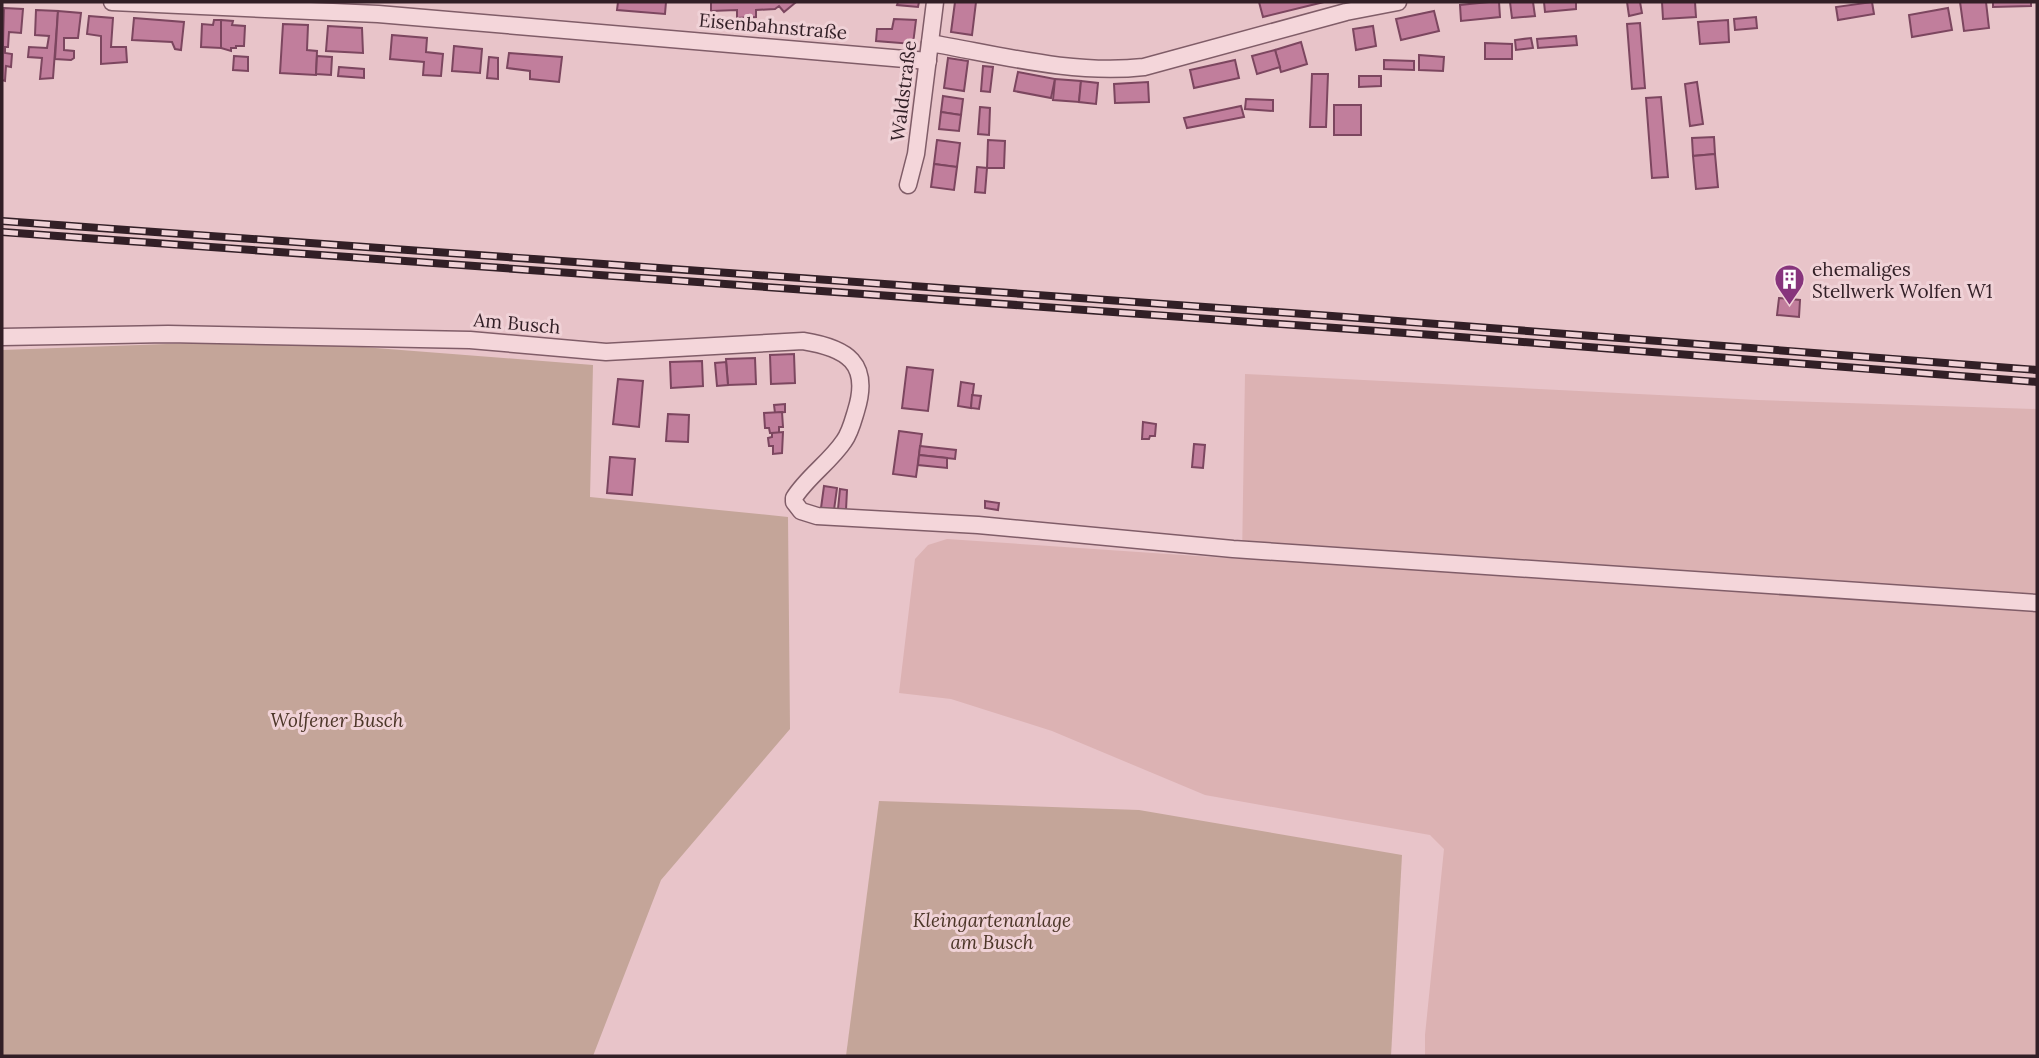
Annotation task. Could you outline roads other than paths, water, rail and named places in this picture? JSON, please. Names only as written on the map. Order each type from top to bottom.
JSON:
[{"type":"street","name":"Eisenbahnstraße","points":[[112,2],[269,6],[928,61]]},
{"type":"street","name":"Waldstraße","points":[[908,186],[916,154],[935,2]]},
{"type":"street","points":[[930,43],[1079,68],[1122,69],[1144,67],[1346,12],[1398,2]]},
{"type":"street","name":"Am Busch","points":[[2,337],[168,334],[470,340],[606,352],[803,341],[840,351],[853,362],[860,373],[859,402],[846,439],[796,494],[796,506],[817,516],[978,525],[1233,549],[2037,603]]},
{"type":"railway","points":[[2,221],[1332,316],[2037,370]]},
{"type":"railway","points":[[2,232],[1447,336],[2037,382]]},
{"type":"place","name":"ehemaliges Stellwerk Wolfen W1","points":[[1789,307]]},
{"type":"park label","name":"Wolfener Busch","points":[[337,720]]},
{"type":"park label","name":"Kleingartenanlage am Busch","points":[[992,931]]}]
